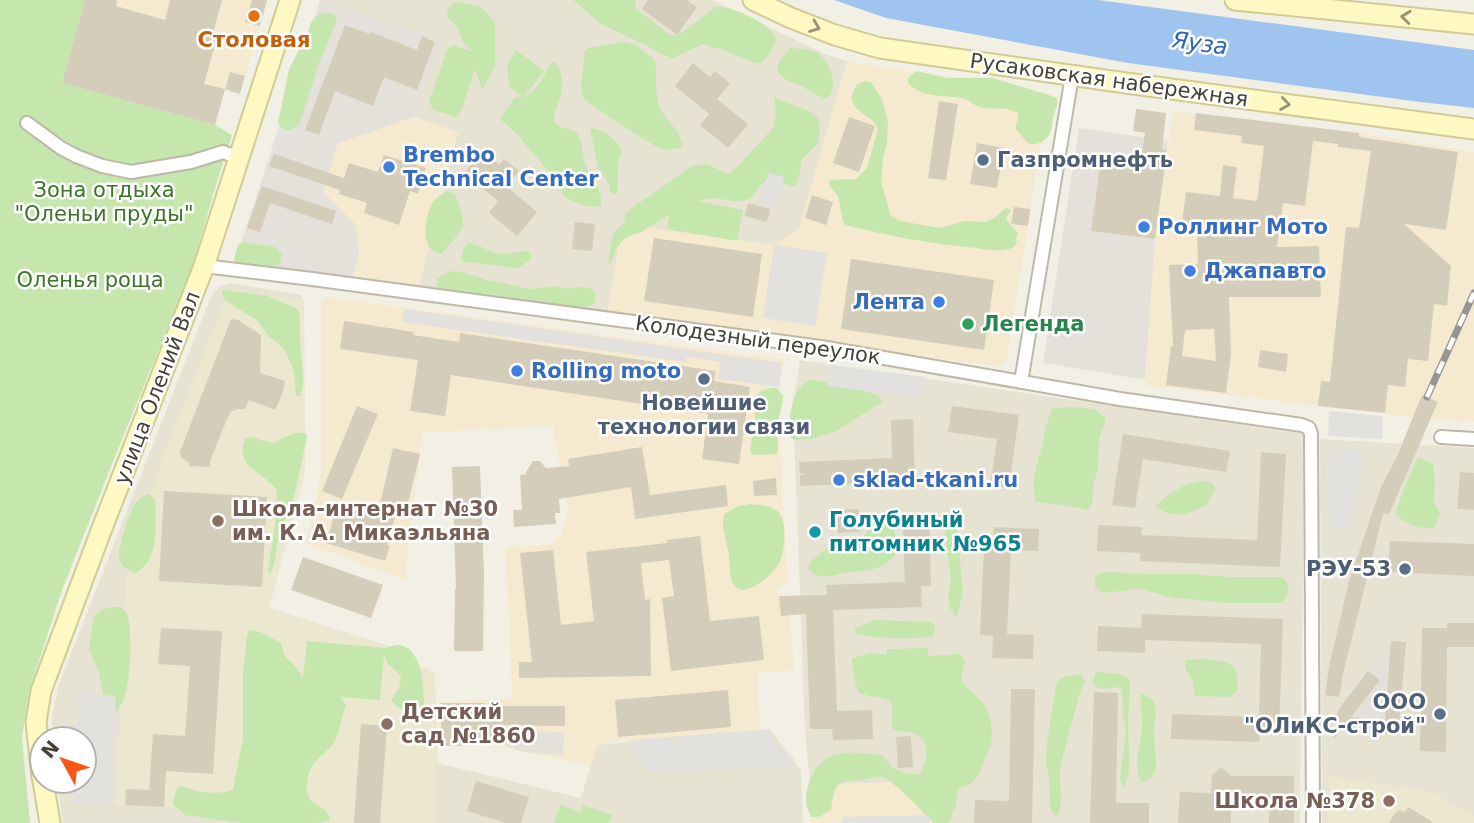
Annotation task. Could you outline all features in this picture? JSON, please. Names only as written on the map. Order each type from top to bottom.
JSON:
[{"type":"main road","name":"улица Олений Вал","points":[[36,725],[41,691],[204,266],[290,0]]},
{"type":"main road","name":"Русаковская набережная","points":[[753,0],[835,35],[880,48],[1474,129]]},
{"type":"main road","points":[[1235,0],[1474,24]]},
{"type":"main road","name":"улица Олений Вал","points":[[45,795],[50,823]]},
{"type":"street","points":[[1021,382],[1072,76]]},
{"type":"street","points":[[27,123],[76,156],[102,166],[131,172],[191,162],[223,152],[239,158]]},
{"type":"street","name":"Колодезный переулок","points":[[204,266],[821,347],[1143,403],[1309,428],[1313,823]]},
{"type":"street","points":[[1441,437],[1474,439]]},
{"type":"shaded area","points":[[85,0],[267,0],[240,94],[225,90],[215,125],[62,83]]},
{"type":"shaded area","points":[[320,0],[712,0],[825,54],[847,61],[800,228],[774,245],[622,225],[608,311],[418,289],[458,133],[414,117],[441,40]]},
{"type":"shaded area","points":[[320,1],[442,40],[414,117],[338,143],[323,192],[355,224],[359,253],[352,279],[235,261]]},
{"type":"shaded area","points":[[847,61],[1049,93],[1007,359],[1000,367],[608,311],[622,224],[774,245],[799,228]]},
{"type":"shaded area","points":[[1173,111],[1359,133],[1474,152],[1474,422],[1430,418],[1438,402],[1423,395],[1413,417],[1145,385],[1155,239]]},
{"type":"shaded area","points":[[414,117],[458,132],[418,289],[352,279],[359,253],[323,192],[338,142]]},
{"type":"shaded area","points":[[1079,128],[1168,141],[1155,239],[1145,380],[1043,363]]},
{"type":"shaded area","points":[[768,173],[784,177],[776,209],[760,205]]},
{"type":"shaded area","points":[[774,245],[827,253],[815,326],[763,318]]},
{"type":"shaded area","points":[[231,283],[301,295],[304,301],[305,472],[269,608],[386,645],[435,674],[437,763],[581,798],[597,745],[770,729],[801,770],[803,823],[63,823],[59,795],[98,795],[98,725],[52,725],[58,687],[211,296],[220,286]]},
{"type":"shaded area","name":"Школа-интернат №30 им. К. А. Микаэльяна","points":[[229,289],[304,301],[305,472],[269,608],[386,645],[435,674],[436,823],[330,823],[329,814],[115,805],[127,569],[163,457]]},
{"type":"shaded area","points":[[326,297],[784,360],[779,391],[788,585],[778,587],[779,597],[789,597],[794,670],[757,673],[761,730],[612,742],[598,745],[590,766],[493,745],[437,746],[436,702],[512,699],[506,547],[554,544],[561,534],[568,512],[553,425],[422,433],[405,580],[306,543],[321,474],[321,302]]},
{"type":"shaded area","points":[[404,309],[782,363],[779,387],[718,379],[720,362],[687,357],[685,362],[402,322]]},
{"type":"shaded area","points":[[800,360],[1304,434],[1300,823],[947,823],[810,784],[805,730],[793,405]]},
{"type":"shaded area","points":[[829,365],[926,377],[923,398],[827,386]]},
{"type":"shaded area","points":[[1329,411],[1383,416],[1382,439],[1328,436]]},
{"type":"shaded area","points":[[1320,439],[1474,448],[1474,823],[1322,823]]},
{"type":"shaded area","points":[[1330,448],[1365,451],[1350,529],[1329,526]]},
{"type":"shaded area","points":[[1391,641],[1406,642],[1398,735],[1335,730],[1337,712]]},
{"type":"shaded area","points":[[78,693],[116,696],[110,805],[72,803],[72,795],[98,795],[98,725],[77,725]]},
{"type":"shaded area","points":[[770,729],[772,741],[794,759],[795,766],[651,772],[629,750],[631,740]]},
{"type":"shaded area","points":[[505,730],[564,732],[563,755],[523,752],[505,746]]},
{"type":"shaded area","name":"Школа №378","points":[[1329,776],[1432,792],[1474,816],[1474,823],[1329,823]]},
{"type":"shaded area","points":[[946,781],[947,823],[810,823],[810,784]]},
{"type":"shaded area","points":[[929,815],[930,823],[842,823],[842,817]]},
{"type":"green space","name":"Зона отдыха \"Оленьи пруды\"","points":[[0,0],[85,0],[62,83],[215,125],[232,135],[192,268],[61,593],[29,692],[22,738],[30,823],[0,823]]},
{"type":"green space","points":[[573,0],[635,0],[636,9],[672,36],[683,32],[716,7],[723,7],[759,22],[776,38],[769,54],[756,64],[703,44],[673,58],[601,24]]},
{"type":"green space","points":[[458,2],[480,6],[495,22],[495,67],[482,90],[475,69],[461,112],[456,117],[433,110],[429,101],[447,50],[453,45],[474,52],[463,43],[458,28],[448,18],[447,10]]},
{"type":"green space","points":[[323,13],[333,14],[337,17],[336,22],[319,63],[301,120],[293,129],[287,130],[278,123],[289,69],[311,22]]},
{"type":"green space","points":[[622,42],[636,45],[655,60],[658,101],[683,147],[657,147],[584,99],[581,89],[584,51]]},
{"type":"green space","points":[[790,48],[820,54],[831,71],[833,84],[830,96],[825,98],[816,95],[786,80],[779,73],[778,64]]},
{"type":"green space","points":[[516,50],[544,71],[524,97],[539,84],[554,61],[558,66],[562,89],[555,122],[578,135],[586,166],[600,195],[601,206],[582,205],[564,197],[549,172],[503,122],[501,117],[515,97],[523,97],[509,86],[507,65]]},
{"type":"green space","points":[[917,71],[947,78],[993,78],[1057,98],[1051,131],[1040,143],[1028,143],[1015,128],[1018,113],[1007,109],[985,108],[965,99],[920,92],[908,83],[908,78]]},
{"type":"green space","points":[[871,82],[882,99],[888,123],[881,182],[891,216],[900,221],[940,228],[965,221],[985,222],[1006,208],[1011,210],[1006,219],[1018,234],[1014,247],[997,250],[943,244],[845,225],[838,196],[829,185],[830,180],[856,179],[867,168],[878,129],[856,108],[851,98],[856,85]]},
{"type":"green space","points":[[774,97],[811,112],[818,118],[818,143],[801,160],[796,186],[768,181],[748,199],[735,201],[714,198],[696,201],[743,210],[737,241],[667,229],[669,215],[640,233],[626,238],[608,263],[614,233],[629,210],[692,166],[707,164],[726,173],[734,170],[773,128],[776,113]]},
{"type":"green space","points":[[590,128],[609,135],[622,152],[618,163],[616,194],[611,194],[609,184],[598,168]]},
{"type":"green space","points":[[447,191],[455,194],[463,221],[460,232],[441,254],[430,247],[426,227],[432,204]]},
{"type":"green space","points":[[243,242],[275,247],[282,254],[280,264],[237,264],[234,259],[238,245]]},
{"type":"green space","points":[[468,243],[503,254],[527,251],[531,254],[531,259],[519,268],[465,262],[461,260]]},
{"type":"green space","points":[[454,271],[531,289],[554,286],[568,289],[590,288],[595,293],[595,301],[591,306],[562,308],[529,299],[443,292],[437,288],[437,279]]},
{"type":"green space","points":[[222,290],[268,296],[296,308],[299,312],[303,379],[300,396],[296,396],[294,372],[286,352],[269,337],[257,320],[224,300]]},
{"type":"green space","points":[[809,380],[847,384],[880,397],[882,402],[835,432],[811,439],[792,439],[789,434],[792,404],[798,390]]},
{"type":"green space","points":[[776,388],[783,395],[777,426],[777,454],[753,455],[750,451],[756,396]]},
{"type":"green space","points":[[1052,408],[1094,409],[1106,418],[1099,439],[1098,469],[1092,505],[1087,510],[1035,502],[1033,480]]},
{"type":"green space","points":[[294,433],[306,433],[307,438],[293,502],[280,533],[270,575],[268,570],[277,490],[247,463],[243,449],[245,439],[250,437],[273,443]]},
{"type":"green space","points":[[1418,457],[1433,464],[1434,503],[1440,513],[1435,527],[1414,526],[1395,515]]},
{"type":"green space","points":[[1205,481],[1214,484],[1215,489],[1206,506],[1175,514],[1156,507],[1177,489]]},
{"type":"green space","points":[[149,494],[155,500],[155,541],[149,560],[135,573],[121,563],[120,546],[133,508],[140,499]]},
{"type":"green space","points":[[750,504],[770,507],[780,514],[784,526],[784,542],[780,561],[773,571],[762,582],[742,590],[734,586],[731,578],[723,520],[724,514]]},
{"type":"green space","points":[[948,517],[953,518],[957,528],[963,593],[956,617],[948,598],[951,577],[945,536]]},
{"type":"green space","points":[[882,518],[890,523],[896,537],[898,552],[892,559],[874,569],[830,576],[819,576],[810,571],[811,561],[817,556],[842,540],[860,543],[873,521]]},
{"type":"green space","points":[[1109,572],[1283,577],[1288,590],[1281,603],[1225,603],[1174,598],[1139,589],[1103,593],[1095,587],[1095,577]]},
{"type":"green space","points":[[110,607],[124,609],[130,626],[130,663],[126,692],[121,705],[112,715],[106,708],[99,673],[89,649],[93,618],[101,610]]},
{"type":"green space","points":[[873,620],[931,622],[935,626],[935,632],[932,636],[903,639],[855,634],[855,629]]},
{"type":"green space","points":[[253,630],[281,643],[285,657],[303,677],[307,641],[385,648],[401,645],[409,649],[418,663],[424,693],[424,710],[421,714],[404,710],[391,700],[399,688],[401,678],[388,664],[384,655],[380,700],[341,697],[346,706],[338,734],[331,746],[312,766],[307,783],[310,799],[325,810],[330,818],[327,821],[231,822],[185,815],[174,805],[178,787],[210,793],[233,790],[243,738],[243,673],[247,636],[249,631]]},
{"type":"green space","points":[[928,648],[928,656],[962,656],[965,660],[962,682],[985,705],[991,726],[990,748],[980,772],[973,782],[959,788],[949,823],[934,823],[893,783],[881,777],[840,784],[836,787],[831,810],[819,817],[812,817],[806,798],[811,777],[821,763],[835,755],[852,752],[878,754],[896,770],[920,774],[926,758],[924,742],[910,732],[893,730],[892,707],[888,700],[858,692],[852,658],[872,653],[886,655],[887,649]]},
{"type":"green space","points":[[1186,660],[1225,662],[1234,668],[1238,682],[1237,692],[1230,697],[1195,696],[1185,663]]},
{"type":"green space","points":[[1096,671],[1121,674],[1130,682],[1129,765],[1124,787],[1120,778],[1126,730],[1122,690],[1118,687],[1103,689],[1094,686]]},
{"type":"green space","points":[[1082,674],[1085,683],[1080,692],[1060,768],[1061,803],[1056,816],[1050,808],[1046,763],[1056,686],[1063,677]]},
{"type":"green space","points":[[1140,692],[1153,700],[1156,710],[1156,769],[1151,778],[1142,782],[1137,769],[1142,727]]},
{"type":"green space","points":[[560,805],[580,812],[583,805],[612,815],[609,823],[554,823]]},
{"type":"water","name":"Яуза","points":[[834,0],[1098,0],[1474,50],[1474,108],[1128,63],[886,18]]},
{"type":"building","points":[[85,0],[117,0],[116,6],[165,20],[170,0],[222,0],[213,33],[218,34],[204,84],[225,89],[215,125],[62,83]]},
{"type":"building","points":[[252,0],[267,0],[260,26],[245,22]]},
{"type":"building","points":[[648,0],[687,0],[697,7],[677,35],[642,9]]},
{"type":"building","points":[[345,25],[417,50],[422,36],[435,42],[417,90],[384,77],[373,106],[335,91],[319,135],[305,130]]},
{"type":"building","points":[[693,63],[710,77],[715,71],[730,83],[717,99],[748,124],[728,148],[700,125],[709,114],[675,86]]},
{"type":"building","points":[[230,72],[245,76],[240,94],[225,89]]},
{"type":"building","points":[[939,101],[958,104],[946,180],[928,178]]},
{"type":"building","points":[[1136,109],[1166,113],[1162,149],[1167,150],[1155,239],[1091,231],[1102,153],[1141,158],[1145,133],[1133,131]]},
{"type":"building","points":[[1196,113],[1359,133],[1359,137],[1458,152],[1446,230],[1404,224],[1451,266],[1447,306],[1434,304],[1428,361],[1408,359],[1405,387],[1388,385],[1385,413],[1318,406],[1321,381],[1330,382],[1346,227],[1359,228],[1371,151],[1338,147],[1338,144],[1313,141],[1305,206],[1283,203],[1277,247],[1319,246],[1321,297],[1229,297],[1231,354],[1226,393],[1166,385],[1173,346],[1169,265],[1198,264],[1197,233],[1181,231],[1186,192],[1220,196],[1223,165],[1237,167],[1233,198],[1257,201],[1264,146],[1241,143],[1242,136],[1194,130]],"holes":[[[1214,329],[1216,361],[1182,356],[1185,330]]]},
{"type":"building","points":[[849,117],[875,126],[859,172],[833,163]]},
{"type":"building","points":[[977,143],[1004,148],[997,188],[970,184]]},
{"type":"building","points":[[483,151],[499,165],[504,159],[519,171],[506,186],[537,212],[517,236],[489,213],[498,201],[464,173]]},
{"type":"building","points":[[274,154],[344,178],[349,163],[378,172],[384,155],[426,168],[418,194],[410,191],[399,225],[364,213],[367,203],[339,194],[340,190],[269,166]]},
{"type":"building","points":[[262,186],[336,211],[332,224],[270,203],[260,232],[247,228]]},
{"type":"building","points":[[812,195],[833,202],[826,225],[805,218]]},
{"type":"building","points":[[748,203],[770,209],[767,222],[745,216]]},
{"type":"building","points":[[1014,207],[1030,209],[1028,226],[1011,224]]},
{"type":"building","points":[[575,222],[595,224],[592,251],[572,249]]},
{"type":"building","points":[[654,238],[762,254],[753,317],[644,301]]},
{"type":"building","points":[[851,259],[994,280],[984,350],[841,329]]},
{"type":"building","points":[[231,319],[238,320],[261,335],[260,373],[285,381],[282,395],[275,410],[249,400],[245,409],[230,412],[210,467],[189,466],[180,452]]},
{"type":"building","points":[[344,321],[459,342],[460,333],[716,371],[714,381],[750,387],[739,464],[702,459],[708,414],[451,375],[445,416],[410,411],[418,360],[340,349]]},
{"type":"building","points":[[1260,350],[1288,354],[1286,372],[1258,367]]},
{"type":"building","points":[[1422,395],[1438,402],[1389,514],[1383,514],[1339,697],[1325,695],[1349,581],[1381,487]]},
{"type":"building","points":[[357,406],[378,414],[342,499],[322,491]]},
{"type":"building","points":[[952,406],[1019,415],[1009,488],[990,486],[997,439],[948,432]]},
{"type":"building","points":[[913,419],[915,481],[800,486],[800,475],[805,474],[800,473],[799,462],[892,458],[891,420]]},
{"type":"building","points":[[1123,434],[1230,451],[1226,472],[1143,459],[1135,508],[1112,505]]},
{"type":"building","points":[[642,447],[650,495],[726,485],[728,506],[635,519],[631,487],[559,499],[560,513],[555,513],[556,524],[514,527],[513,510],[522,510],[520,475],[526,474],[533,461],[540,461],[546,468],[569,466],[568,459]]},
{"type":"building","points":[[393,448],[420,454],[405,515],[396,513],[385,561],[326,543],[337,505],[377,517]]},
{"type":"building","points":[[1261,452],[1286,454],[1280,567],[1140,561],[1140,553],[1097,551],[1098,525],[1142,527],[1141,535],[1257,540]]},
{"type":"building","points":[[480,466],[484,574],[483,651],[454,651],[456,589],[452,467]]},
{"type":"building","points":[[1460,472],[1474,473],[1474,510],[1457,509]]},
{"type":"building","points":[[776,478],[777,495],[754,496],[753,481]]},
{"type":"building","points":[[164,491],[267,497],[262,587],[159,581]]},
{"type":"building","points":[[859,509],[860,532],[838,533],[837,510]]},
{"type":"building","points":[[902,514],[929,514],[931,586],[921,586],[922,607],[833,610],[837,711],[872,710],[873,739],[833,740],[832,729],[810,729],[806,614],[781,616],[779,596],[827,595],[826,585],[905,582]]},
{"type":"building","points":[[994,527],[1039,529],[1038,551],[1011,550],[1007,634],[1034,635],[1033,659],[992,658],[993,636],[980,635],[984,545],[993,545]]},
{"type":"building","points":[[700,536],[710,621],[759,616],[764,660],[671,671],[662,598],[674,596],[669,560],[641,563],[645,600],[650,599],[651,676],[519,678],[519,662],[532,662],[520,553],[553,550],[561,625],[594,621],[586,552],[667,543],[667,540]]},
{"type":"building","points":[[1390,541],[1474,544],[1474,576],[1388,572]]},
{"type":"building","points":[[303,557],[383,585],[371,618],[291,590]]},
{"type":"building","points":[[1142,614],[1283,619],[1279,733],[1260,733],[1259,742],[1171,739],[1172,714],[1259,717],[1261,644],[1145,640],[1145,653],[1097,651],[1098,626],[1141,628]]},
{"type":"building","points":[[1447,623],[1474,623],[1474,647],[1447,647],[1446,752],[1420,751],[1422,628],[1447,628]]},
{"type":"building","points":[[161,628],[222,631],[213,774],[166,771],[164,807],[125,805],[126,789],[149,790],[153,734],[185,736],[190,666],[158,664]]},
{"type":"building","points":[[1391,641],[1406,642],[1398,735],[1341,730],[1334,739],[1338,710],[1368,671],[1380,680],[1351,717],[1385,720]]},
{"type":"building","points":[[1011,689],[1035,689],[1032,823],[974,823],[975,800],[1009,801]]},
{"type":"building","points":[[728,690],[731,727],[618,737],[615,700]]},
{"type":"building","points":[[1094,692],[1118,693],[1116,803],[1149,803],[1149,823],[1090,823]]},
{"type":"building","points":[[441,703],[565,706],[565,726],[493,725],[493,745],[441,746]]},
{"type":"building","points":[[361,724],[387,726],[380,823],[354,823]]},
{"type":"building","points":[[911,736],[913,767],[898,768],[896,737]]},
{"type":"building","points":[[1221,767],[1231,776],[1294,776],[1294,823],[1269,823],[1269,809],[1231,809],[1231,823],[1178,823],[1180,792],[1211,793],[1212,775]]},
{"type":"building","points":[[476,781],[529,797],[521,823],[506,823],[467,811]]},
{"type":"building","points":[[1408,807],[1433,823],[1389,823],[1395,813],[1399,810],[1405,812]]},
{"type":"railway","points":[[1427,397],[1474,293]]},
{"type":"place","name":"Столовая","points":[[254,16]]},
{"type":"place","name":"Газпромнефть","points":[[983,160]]},
{"type":"place","name":"Brembo Technical Center","points":[[389,167]]},
{"type":"place","name":"Роллинг Мото","points":[[1144,227]]},
{"type":"place","name":"Джапавто","points":[[1190,271]]},
{"type":"place","name":"Лента","points":[[939,302]]},
{"type":"place","name":"Легенда","points":[[968,324]]},
{"type":"place","name":"Rolling moto","points":[[517,371]]},
{"type":"place","name":"Новейшие технологии связи","points":[[704,379]]},
{"type":"place","name":"sklad-tkani.ru","points":[[839,480]]},
{"type":"place","name":"Школа-интернат №30 им. К. А. Микаэльяна","points":[[218,521]]},
{"type":"place","name":"Голубиный питомник №965","points":[[815,532]]},
{"type":"place","name":"РЭУ-53","points":[[1405,569]]},
{"type":"place","name":"ООО \"ОЛиКС-строй\"","points":[[1440,714]]},
{"type":"place","name":"Детский сад №1860","points":[[387,724]]},
{"type":"place","name":"Школа №378","points":[[1389,801]]},
{"type":"park label","name":"Оленья роща","points":[[90,280]]}]
